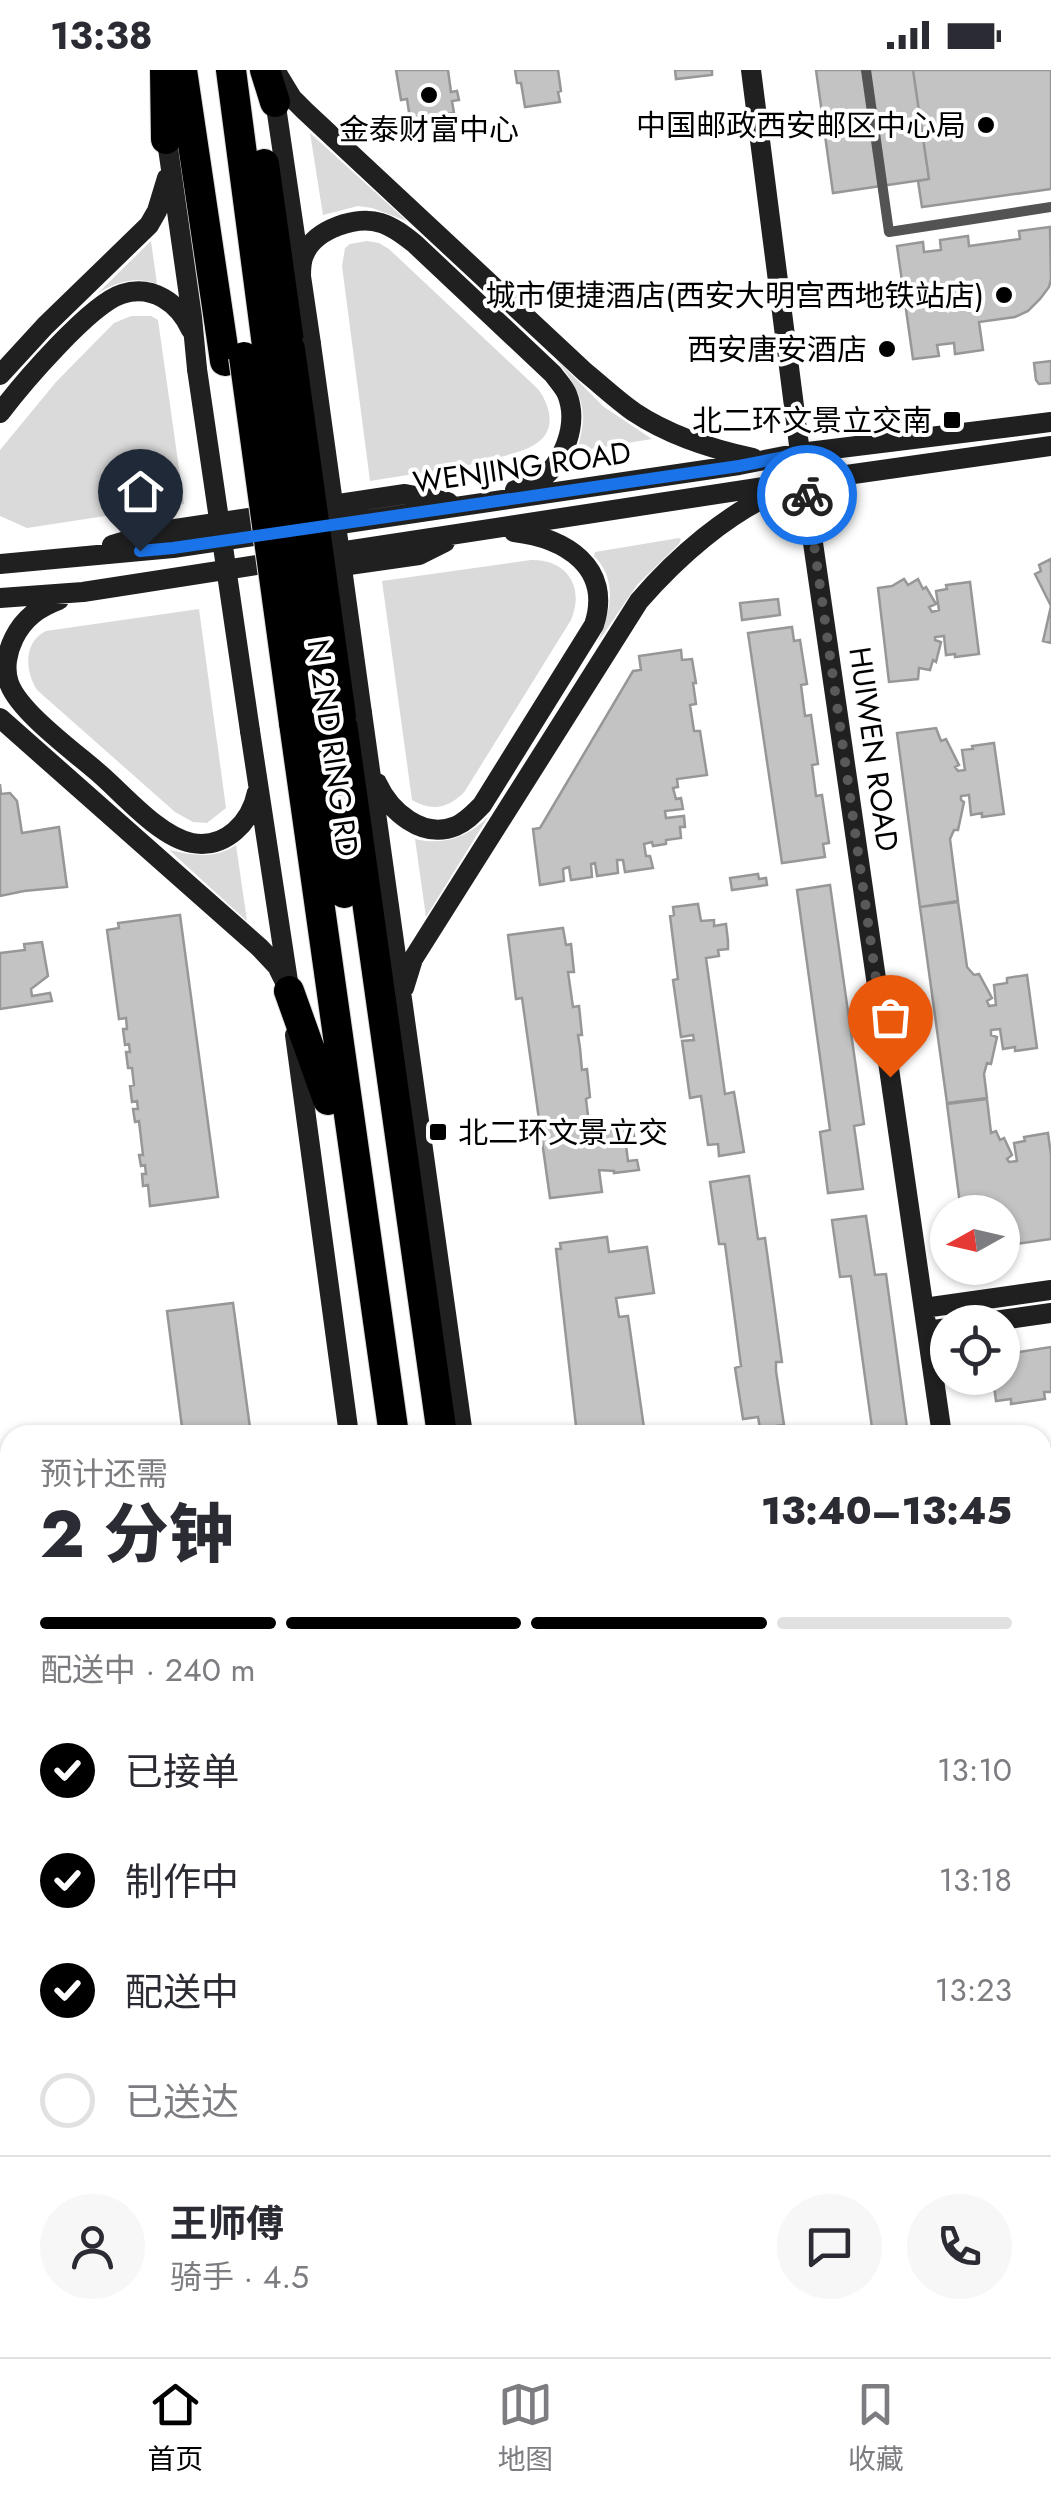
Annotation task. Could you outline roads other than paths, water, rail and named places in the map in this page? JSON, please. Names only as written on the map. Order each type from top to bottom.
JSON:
[{"type":"highway","points":[[162,70],[167,148]]},
{"type":"highway","points":[[182,70],[256,356],[307,721],[328,1100],[373,1425]]},
{"type":"highway","name":"N 2ND RING RD","points":[[201,70],[256,356],[307,721],[393,1425]]},
{"type":"highway","name":"N 2ND RING RD","points":[[231,70],[256,356]]},
{"type":"highway","points":[[251,70],[256,356]]},
{"type":"highway","points":[[270,70],[275,102]]},
{"type":"highway","points":[[307,721],[392,1083],[441,1425]]},
{"type":"highway","name":"N 2ND RING RD","points":[[307,721],[420,1425]]},
{"type":"highway","points":[[289,991],[328,1100]]},
{"type":"highway","points":[[392,1083],[403,995]]},
{"type":"main road","points":[[270,70],[304,112],[630,409],[697,444],[764,460]]},
{"type":"main road","name":"HUIWEN ROAD","points":[[751,70],[802,482],[924,1308],[930,1318]]},
{"type":"main road","points":[[275,102],[301,276]]},
{"type":"main road","points":[[167,148],[194,342]]},
{"type":"main road","points":[[0,375],[148,224],[163,197],[167,148]]},
{"type":"main road","points":[[83,592],[36,610],[26,618],[14,636],[6,660],[10,685],[25,706],[156,824],[184,840],[206,844],[236,831],[256,799],[258,780],[307,721],[256,356],[301,276],[303,255],[309,246],[330,231],[354,222],[368,220],[392,227],[415,244],[562,384],[567,394],[568,439],[558,460],[537,481],[472,504]]},
{"type":"main road","points":[[0,414],[62,342],[102,305],[123,293],[144,292],[166,298],[188,321],[194,342]]},
{"type":"main road","points":[[194,342],[256,356]]},
{"type":"main road","name":"WENJING ROAD","points":[[0,564],[173,548],[800,454],[1051,422]]},
{"type":"main road","name":"WENJING ROAD","points":[[0,598],[118,587],[1051,446]]},
{"type":"main road","points":[[403,995],[414,959],[639,601],[665,572],[722,525],[772,494],[802,482]]},
{"type":"main road","points":[[307,721],[366,753],[386,801],[419,826],[434,829],[457,825],[482,805],[594,625],[599,610],[596,582],[590,569],[548,538],[503,532],[467,533]]},
{"type":"main road","points":[[0,549],[52,558]]},
{"type":"main road","points":[[0,718],[260,948],[277,966],[289,991]]},
{"type":"main road","points":[[366,753],[462,1425]]},
{"type":"main road","points":[[258,780],[347,1425]]},
{"type":"main road","points":[[924,1308],[1051,1290]]},
{"type":"main road","points":[[1020,1317],[1051,1313]]},
{"type":"main road","name":"HUIWEN ROAD","points":[[940,1395],[942,1425]]},
{"type":"lane","points":[[866,70],[889,232],[1051,208]]},
{"type":"place","name":"金泰财富中心","points":[[429,95]]},
{"type":"place","name":"中国邮政西安邮区中心局","points":[[986,125]]},
{"type":"place","name":"城市便捷酒店(西安大明宫西地铁站店)","points":[[1004,295]]},
{"type":"place","name":"西安唐安酒店","points":[[887,349]]},
{"type":"place","name":"北二环文景立交南","points":[[952,420]]},
{"type":"place","name":"北二环文景立交","points":[[438,1132]]}]
